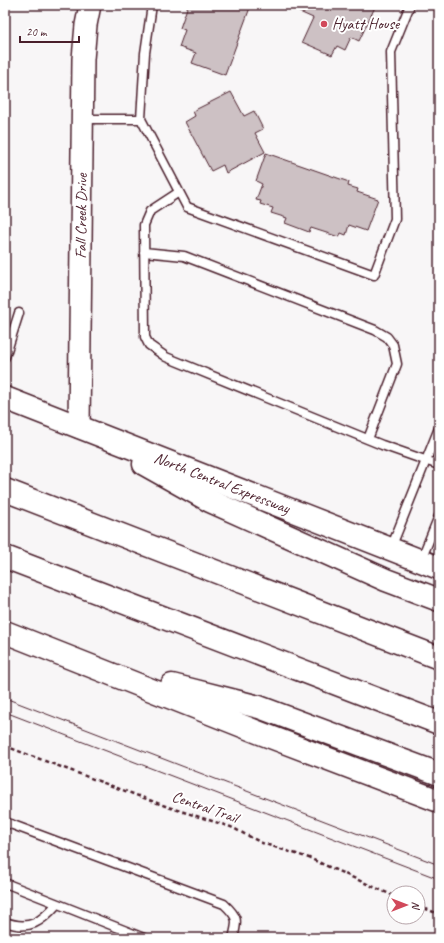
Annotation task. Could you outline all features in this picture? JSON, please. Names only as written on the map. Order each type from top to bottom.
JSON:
[{"type":"main road","name":"North Central Expressway","points":[[5,398],[430,564]]},
{"type":"main road","points":[[79,427],[210,501],[386,580],[439,600]]},
{"type":"main road","points":[[5,490],[439,658]]},
{"type":"main road","points":[[5,557],[439,723]]},
{"type":"main road","points":[[5,632],[260,733],[439,801]]},
{"type":"main road","points":[[95,667],[259,707],[439,774]]},
{"type":"street","name":"Fall Creek Drive","points":[[79,427],[83,59],[86,25],[90,5]]},
{"type":"lane","points":[[152,5],[144,53],[141,119],[187,207],[374,275],[396,219],[391,52],[410,5]]},
{"type":"lane","points":[[83,119],[141,119]]},
{"type":"lane","points":[[179,192],[150,211],[144,225],[144,328],[149,346],[166,357],[368,439],[439,465]]},
{"type":"lane","points":[[144,252],[184,256],[375,330],[387,338],[393,346],[397,364],[368,439]]},
{"type":"lane","points":[[5,357],[19,313]]},
{"type":"lane","points":[[391,549],[439,428]]},
{"type":"lane","points":[[430,564],[439,516]]},
{"type":"lane","points":[[5,822],[224,904],[235,914],[237,923],[233,938]]},
{"type":"lane","points":[[5,883],[144,938]]},
{"type":"lane","points":[[5,922],[16,926],[32,925],[44,918],[57,904]]},
{"type":"path","name":"Central Trail","points":[[5,746],[168,807],[231,827],[262,843],[309,858],[386,892]]},
{"type":"path","points":[[426,909],[439,914]]},
{"type":"building","points":[[188,5],[251,5],[225,75],[192,63],[196,53],[179,47],[185,30],[180,28]]},
{"type":"building","points":[[284,5],[376,5],[359,41],[351,37],[345,50],[337,46],[332,55],[302,42],[313,18]]},
{"type":"building","points":[[231,92],[244,116],[254,111],[263,129],[255,133],[265,152],[226,173],[223,165],[211,171],[185,122],[195,116],[193,111]]},
{"type":"building","points":[[266,153],[349,182],[348,186],[358,189],[357,192],[378,199],[366,231],[349,225],[346,235],[341,233],[339,237],[311,228],[309,232],[285,223],[287,218],[271,213],[273,208],[260,204],[261,201],[256,200],[262,184],[256,181]]},
{"type":"tram line","points":[[5,698],[439,865]]},
{"type":"tram line","points":[[5,712],[439,879]]},
{"type":"place","name":"Hyatt House","points":[[324,24]]}]
